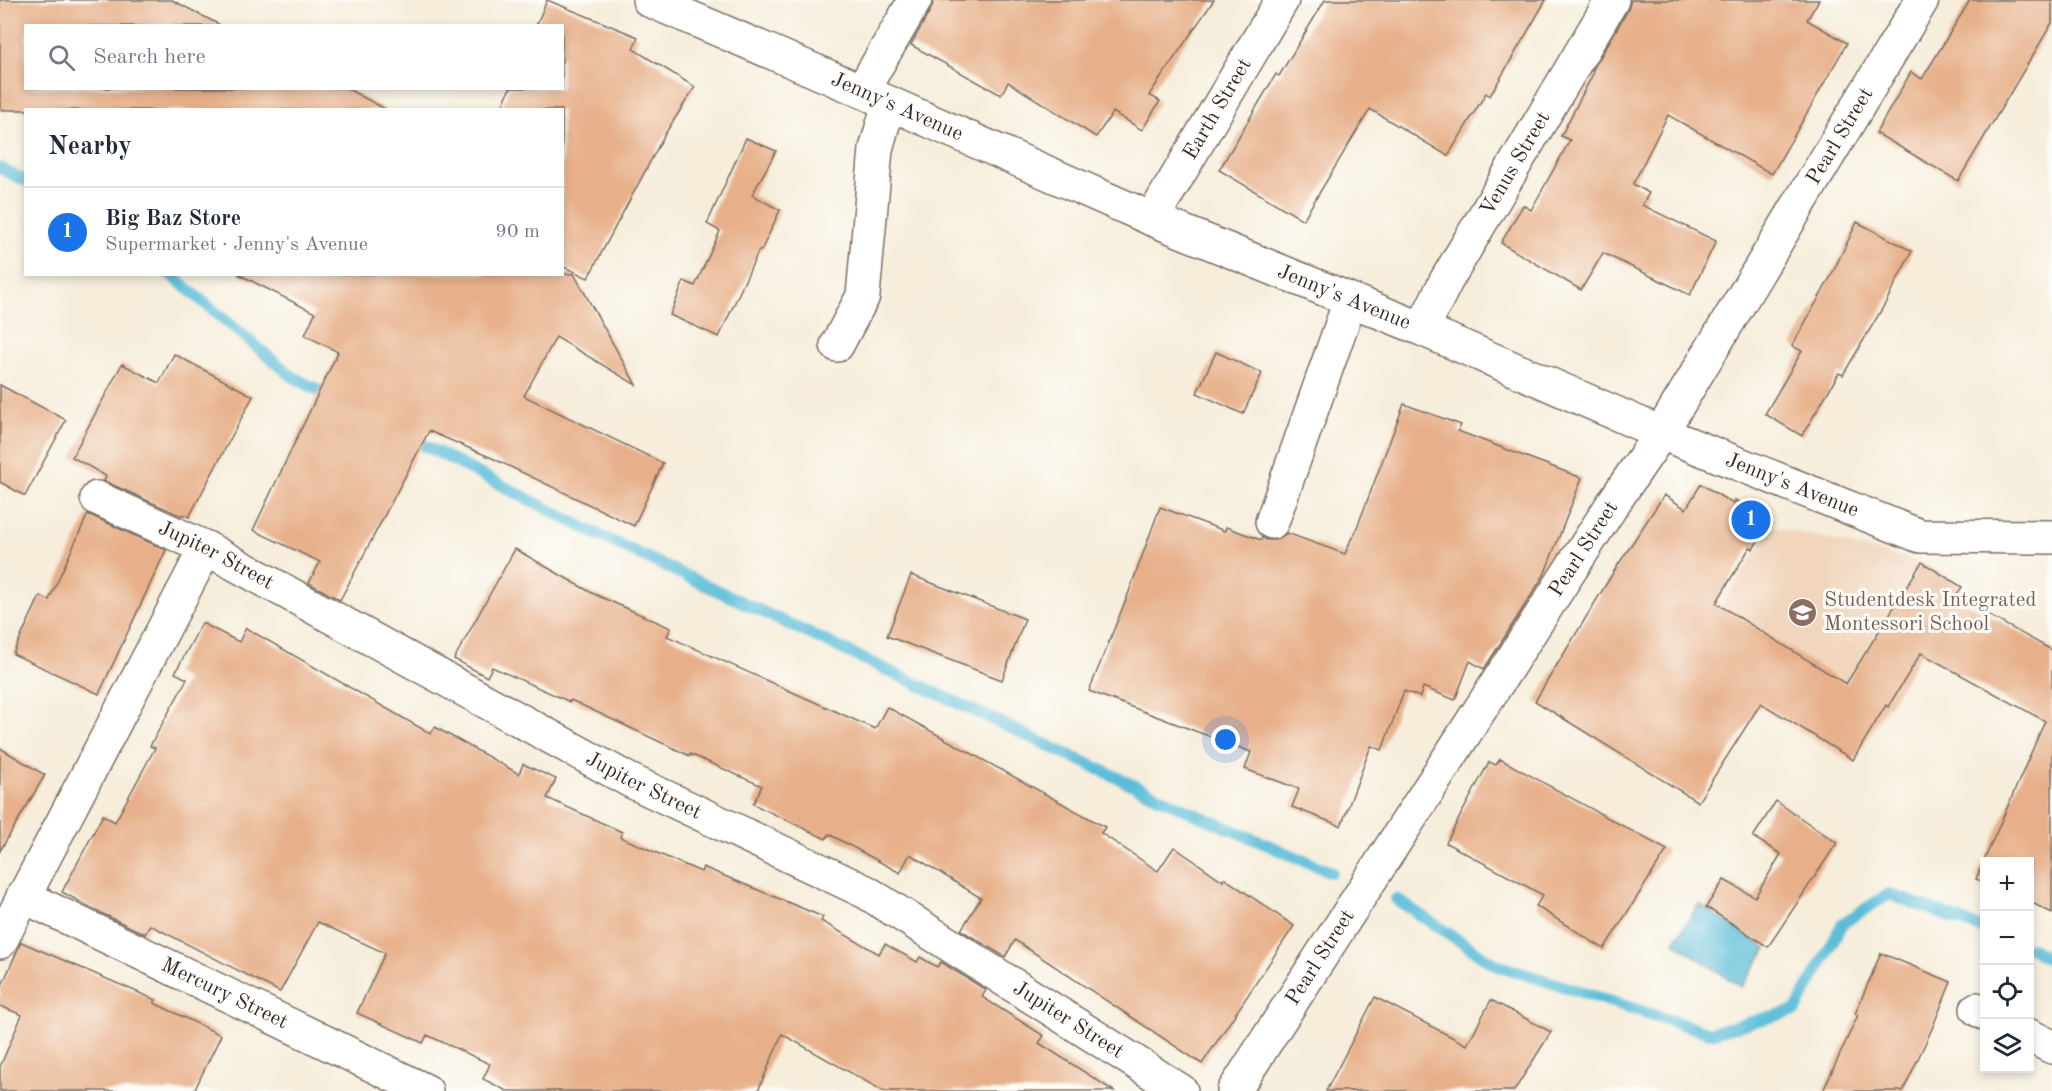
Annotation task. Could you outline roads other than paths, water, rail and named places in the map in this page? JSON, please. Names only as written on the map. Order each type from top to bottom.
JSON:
[{"type":"street","name":"Jenny's Avenue","points":[[649,0],[1152,219],[1422,329],[1661,433],[1920,536],[2052,537]]},
{"type":"street","points":[[837,345],[863,296],[876,149],[876,97],[915,0]]},
{"type":"street","name":"Earth Street","points":[[1152,219],[1282,0]]},
{"type":"street","name":"Venus Street","points":[[1422,329],[1446,281],[1612,0]]},
{"type":"street","name":"Pearl Street","points":[[1234,1091],[1614,502],[1661,433],[1923,0]]},
{"type":"street","points":[[1272,522],[1350,301]]},
{"type":"street","name":"Jupiter Street","points":[[97,498],[206,548],[629,780],[866,892],[1181,1091]]},
{"type":"street","points":[[0,942],[206,548]]},
{"type":"street","name":"Mercury Street","points":[[23,896],[426,1091]]},
{"type":"street","points":[[2034,1038],[2052,1047]]},
{"type":"water","points":[[1699,904],[1767,949],[1741,987],[1674,942]]},
{"type":"waterway","points":[[0,168],[24,180]]},
{"type":"waterway","points":[[172,276],[293,377],[333,398]]},
{"type":"waterway","points":[[408,437],[592,532],[1195,814],[1331,872]]},
{"type":"waterway","points":[[1396,899],[1496,965],[1710,1033],[1796,1010],[1843,923],[1889,894],[1980,928]]},
{"type":"waterway","points":[[2034,950],[2052,961]]},
{"type":"place","name":"Big Baz Store","points":[[1751,520]]},
{"type":"place","name":"Studentdesk Integrated Montessori School","points":[[1803,612]]}]
